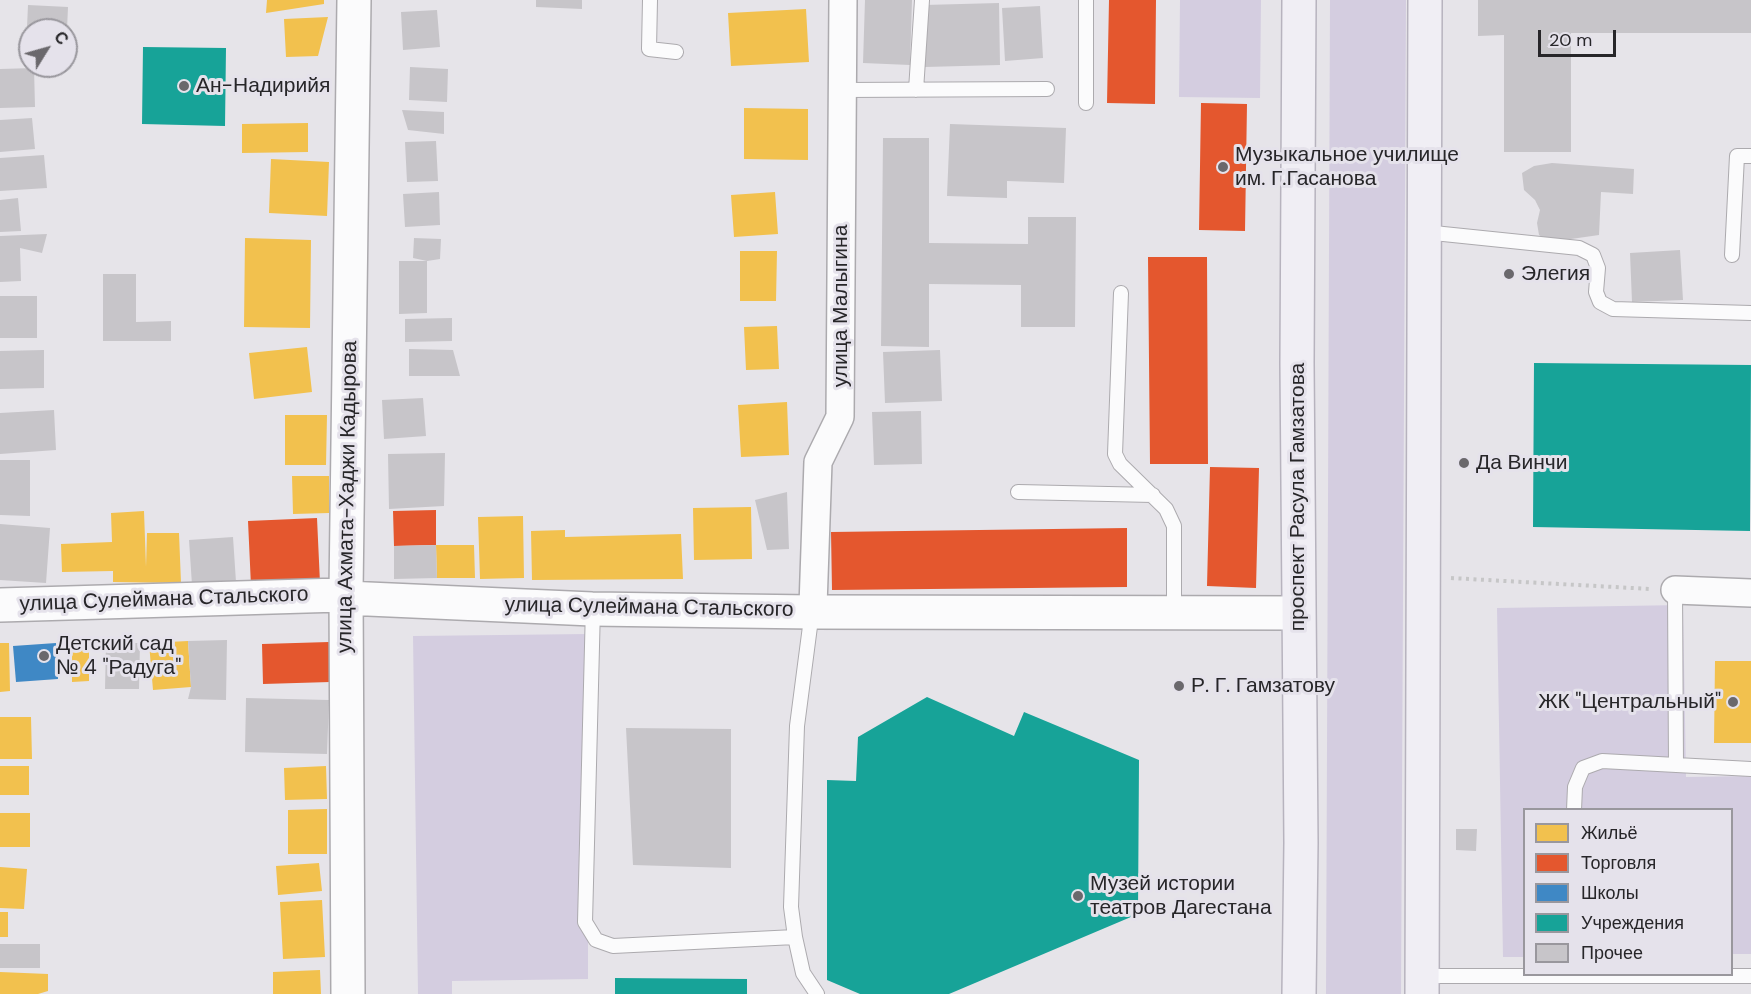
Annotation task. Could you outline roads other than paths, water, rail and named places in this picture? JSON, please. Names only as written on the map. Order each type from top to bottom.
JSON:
[{"type":"main road","name":"улица Ахмата-Хаджи Кадырова","points":[[348,994],[346,594],[354,0]]},
{"type":"main road","name":"проспект Расула Гамзатова","points":[[1299,0],[1297,363],[1301,843],[1299,994]]},
{"type":"main road","points":[[1422,985],[1425,0]]},
{"type":"main road","name":"улица Сулеймана Стальского","points":[[0,599],[340,589],[346,594],[592,609],[1298,610]]},
{"type":"main road","name":"улица Сулеймана Стальского","points":[[0,605],[346,594],[593,605],[812,609],[1174,607],[1298,610]]},
{"type":"street","name":"улица Малыгина","points":[[812,609],[818,462],[840,417],[843,0]]},
{"type":"street","points":[[1675,590],[1751,593]]},
{"type":"lane","points":[[650,0],[649,49],[676,52]]},
{"type":"lane","points":[[916,90],[922,0]]},
{"type":"lane","points":[[1086,0],[1086,103]]},
{"type":"lane","points":[[843,90],[1047,89]]},
{"type":"lane","points":[[1732,255],[1737,156],[1751,156]]},
{"type":"lane","points":[[1424,232],[1579,248],[1593,255],[1598,268],[1596,292],[1600,302],[1613,309],[1751,313]]},
{"type":"lane","points":[[1120,292],[1115,453],[1120,464],[1166,509],[1174,526],[1174,607]]},
{"type":"lane","points":[[1018,492],[1153,495]]},
{"type":"lane","points":[[1675,590],[1676,765]]},
{"type":"lane","points":[[593,605],[585,922],[596,940],[613,946],[795,937]]},
{"type":"lane","points":[[812,609],[797,726],[791,907],[803,973],[816,994]]},
{"type":"lane","points":[[1574,808],[1575,787],[1583,768],[1602,761],[1751,769]]},
{"type":"lane","points":[[1422,985],[1555,976]]},
{"type":"lane","points":[[1733,976],[1751,976]]},
{"type":"place","name":"Ан-Надирийя","points":[[184,86]]},
{"type":"place","name":"Музыкальное училище им. Г.Гасанова","points":[[1223,167]]},
{"type":"place","name":"Элегия","points":[[1509,274]]},
{"type":"place","name":"Да Винчи","points":[[1464,463]]},
{"type":"place","name":"Детский сад № 4 \"Радуга\"","points":[[44,656]]},
{"type":"place","name":"Р. Г. Гамзатову","points":[[1179,686]]},
{"type":"place","name":"ЖК \"Центральный\"","points":[[1733,702]]},
{"type":"place","name":"Музей истории театров Дагестана","points":[[1078,896]]}]
